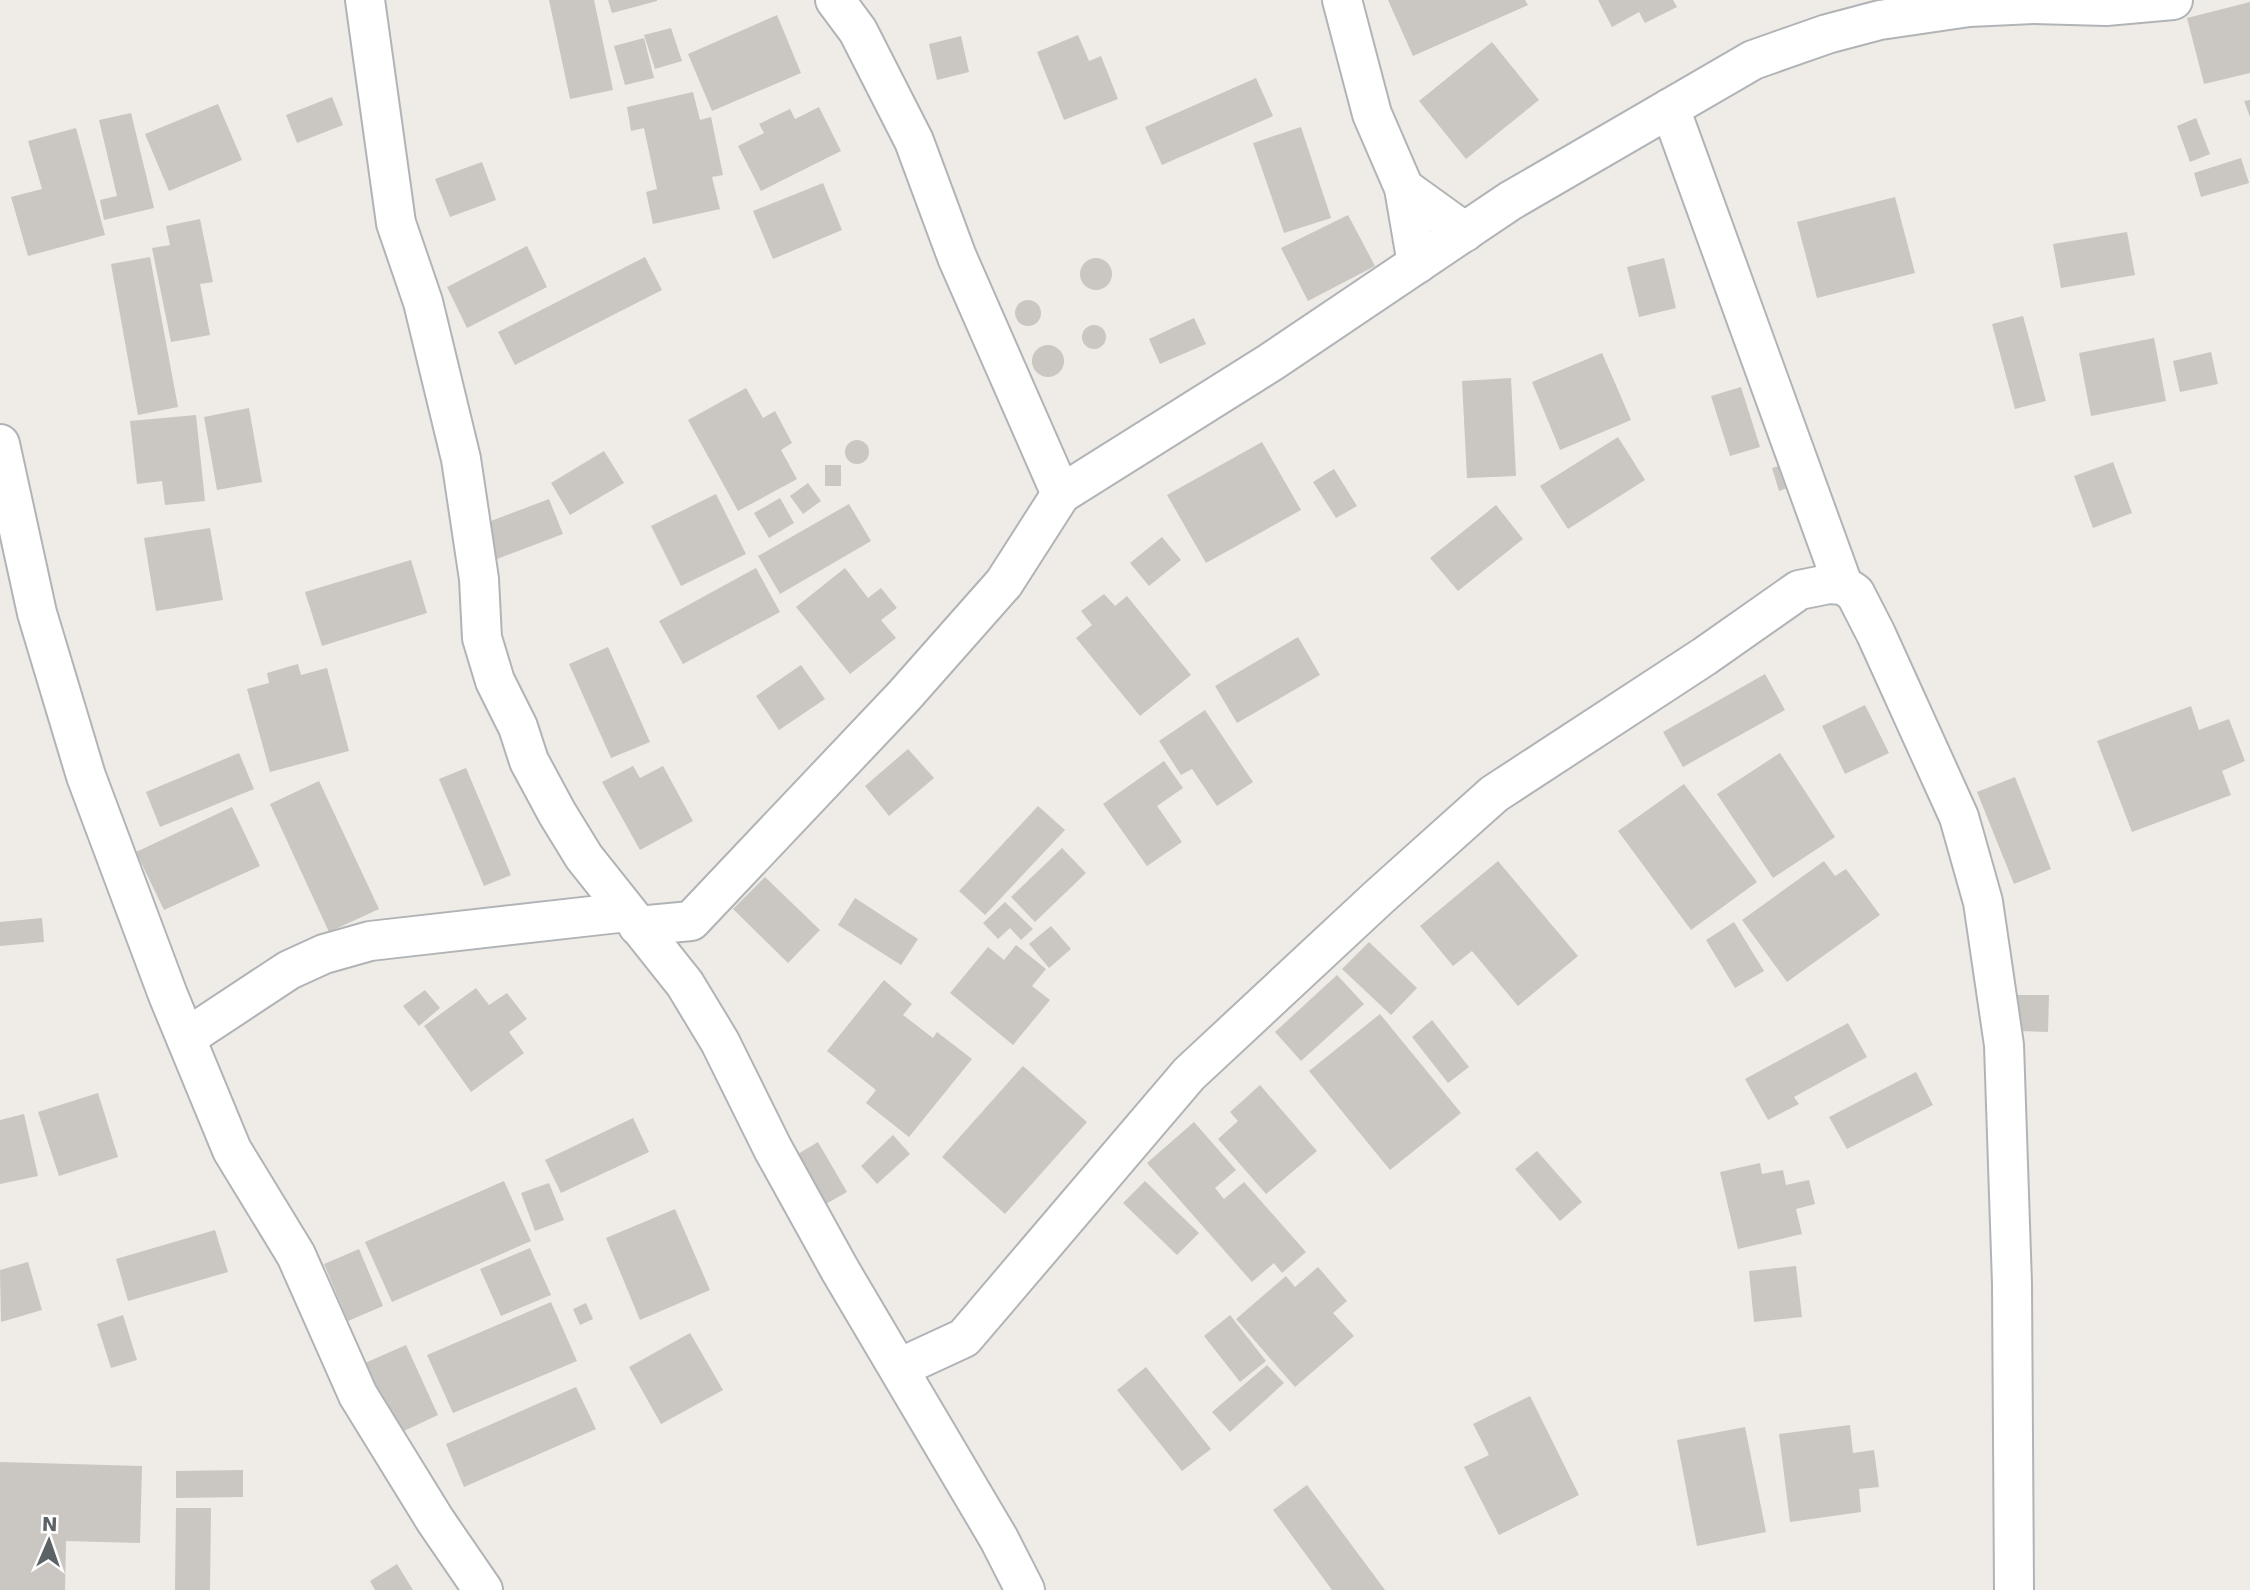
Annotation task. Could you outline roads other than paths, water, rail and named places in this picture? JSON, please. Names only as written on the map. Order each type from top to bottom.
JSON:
[{"type":"street","points":[[365,0],[396,223],[423,302],[461,459],[479,579],[482,638],[495,681],[518,727],[535,771],[584,857],[685,984],[720,1042],[773,1149],[840,1270],[999,1539],[1026,1590]]},
{"type":"street","points":[[835,0],[859,31],[914,141],[957,257],[1061,494]]},
{"type":"street","points":[[1342,0],[1372,114],[1405,188],[1417,264]]},
{"type":"street","points":[[186,1038],[289,970],[324,954],[370,941],[632,919],[691,921],[904,696],[995,594],[1061,494],[1271,362],[1510,201],[1753,60],[1827,34],[1880,20],[1969,7],[2106,6],[2173,0]]},
{"type":"street","points":[[1670,108],[1843,585]]},
{"type":"street","points":[[1405,188],[1465,232]]},
{"type":"street","points":[[0,444],[37,613],[82,764],[123,879],[232,1150],[296,1255],[358,1395],[435,1520],[484,1590]]},
{"type":"street","points":[[899,1368],[964,1338],[1189,1074],[1494,794],[1705,656],[1799,590],[1815,585],[1843,585],[1855,593],[1876,634],[1959,817],[1983,902],[2004,1045],[2012,1284],[2014,1590]]}]
